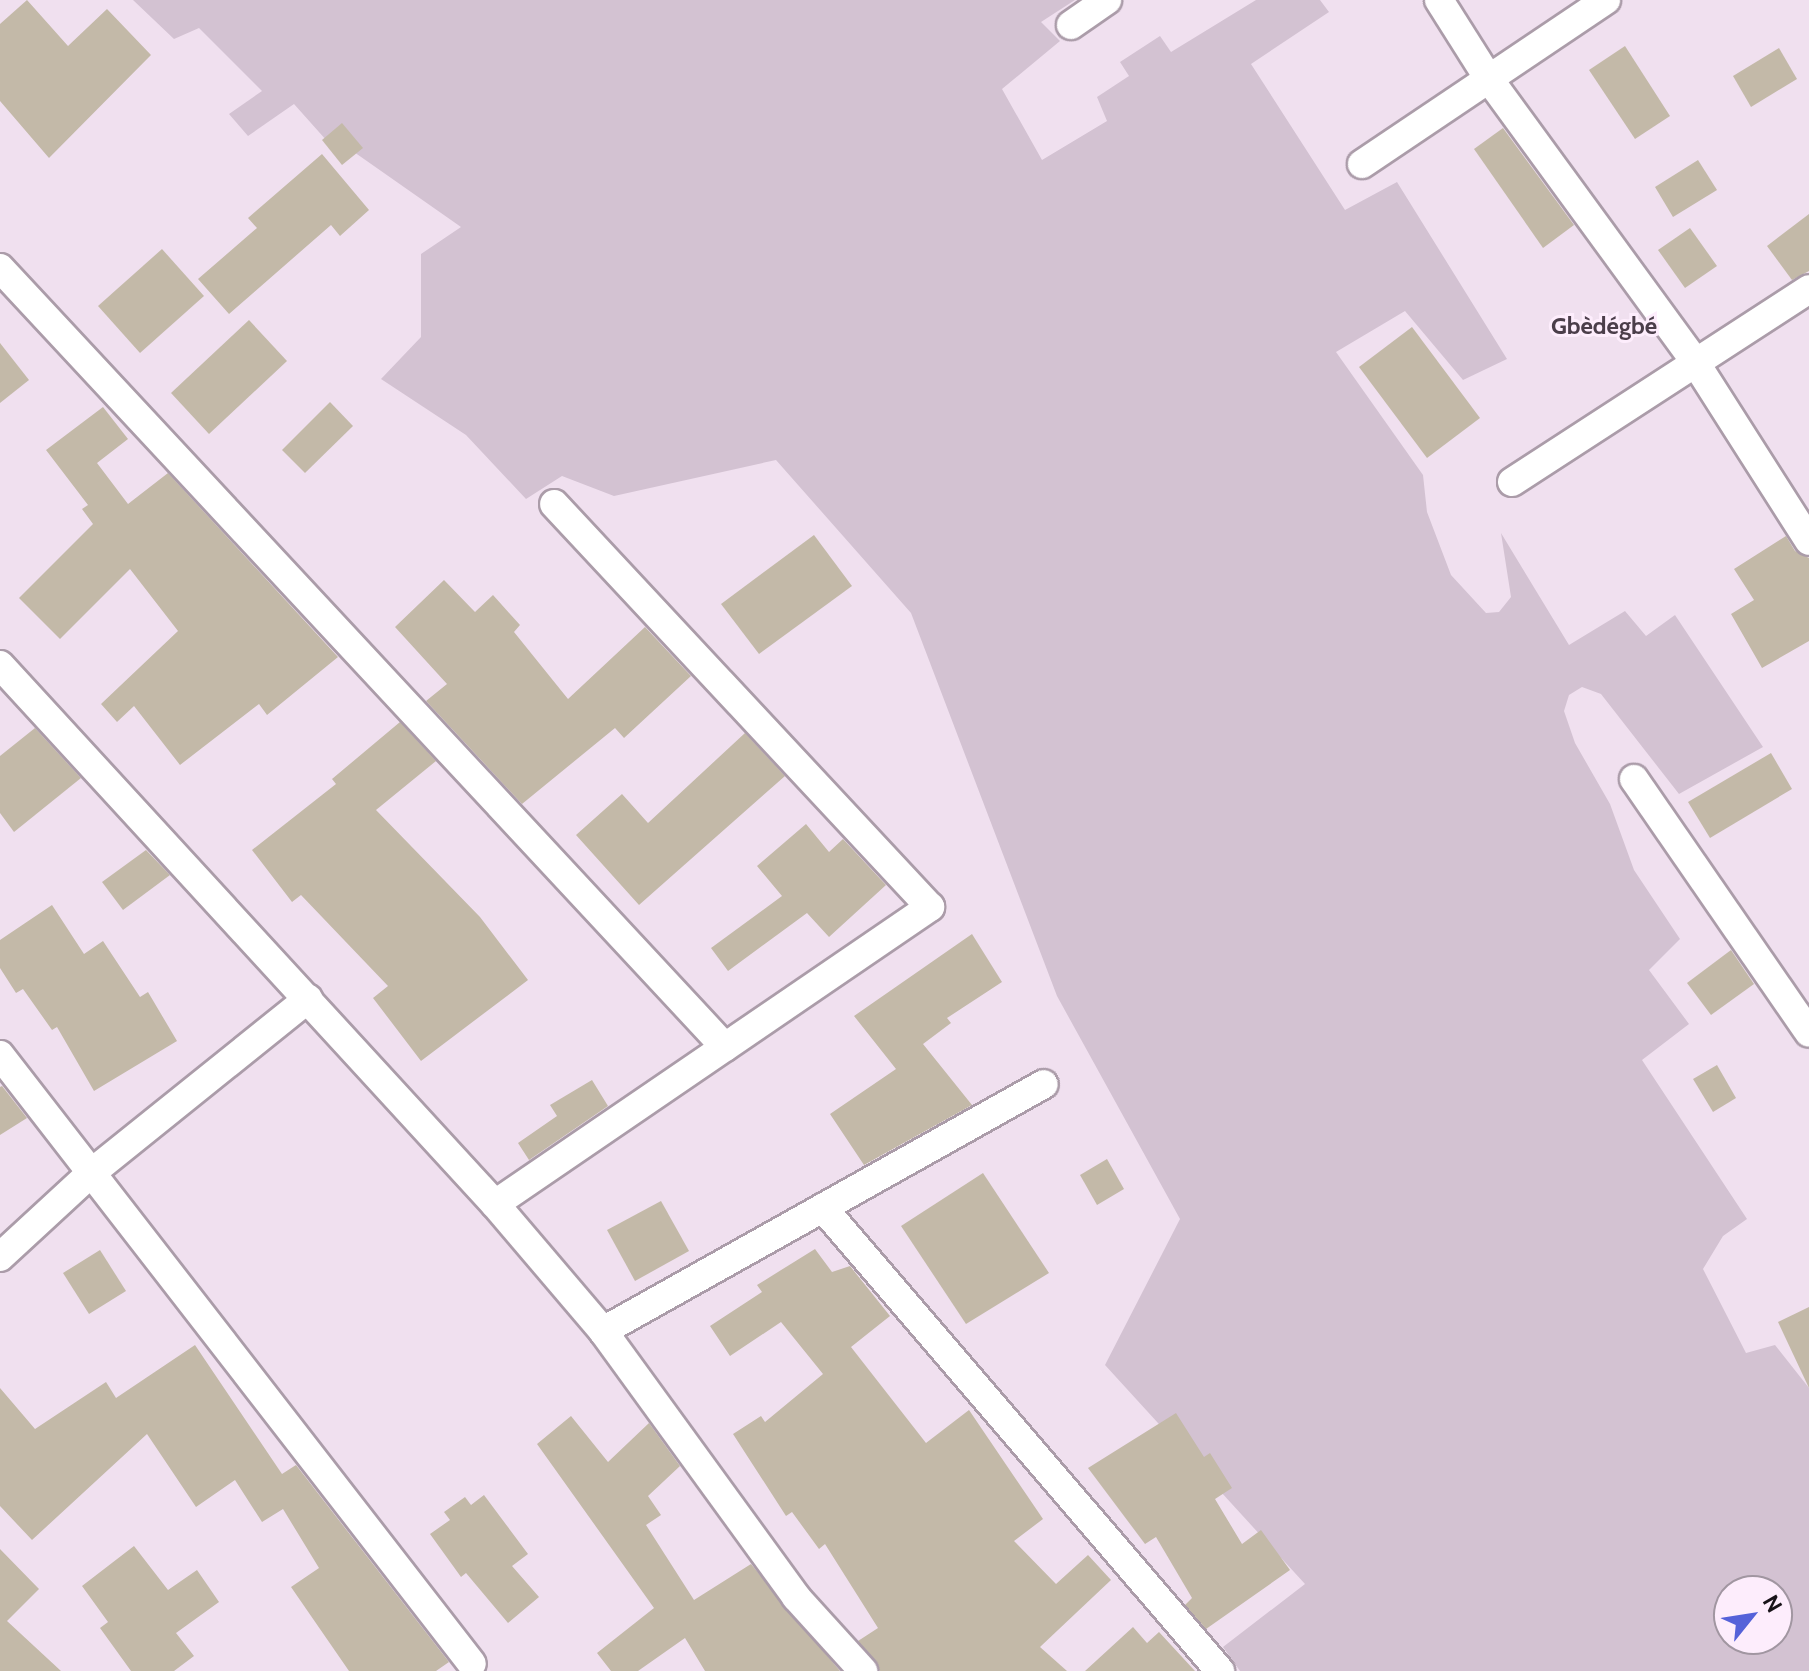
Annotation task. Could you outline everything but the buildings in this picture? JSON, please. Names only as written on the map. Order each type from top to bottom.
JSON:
[{"type":"street","points":[[1071,25],[1107,0]]},
{"type":"street","points":[[1439,0],[1489,79],[1695,362],[1809,541]]},
{"type":"street","points":[[1362,164],[1606,0]]},
{"type":"street","points":[[0,268],[725,1047]]},
{"type":"street","points":[[1512,482],[1809,289]]},
{"type":"street","points":[[495,1204],[930,907],[554,504]]},
{"type":"street","points":[[0,665],[495,1204],[603,1331],[796,1597],[863,1671]]},
{"type":"street","points":[[1634,779],[1809,1033]]},
{"type":"street","points":[[0,1257],[90,1174],[308,999]]},
{"type":"street","points":[[0,1055],[472,1664]]},
{"type":"street","points":[[603,1331],[1044,1084]]},
{"type":"street","points":[[823,1208],[1220,1671]]},
{"type":"shaded area","points":[[133,0],[1075,0],[1041,22],[1060,41],[1002,89],[1042,160],[1107,121],[1097,97],[1129,76],[1120,62],[1160,36],[1171,52],[1256,0],[1320,0],[1329,12],[1251,64],[1345,210],[1397,182],[1507,359],[1463,380],[1405,311],[1336,352],[1423,475],[1427,512],[1451,575],[1486,613],[1499,612],[1511,597],[1501,533],[1569,645],[1625,611],[1646,636],[1675,615],[1763,747],[1679,794],[1601,694],[1582,687],[1569,695],[1564,711],[1575,743],[1610,804],[1634,870],[1680,939],[1649,970],[1689,1024],[1642,1060],[1747,1219],[1723,1236],[1703,1269],[1746,1353],[1775,1345],[1809,1388],[1809,1671],[1240,1671],[1223,1647],[1305,1584],[1105,1365],[1180,1219],[1057,996],[911,613],[776,460],[614,496],[562,476],[526,499],[466,435],[381,379],[421,337],[421,254],[461,227],[334,138],[327,141],[294,104],[248,136],[229,114],[262,91],[199,28],[174,39]]},
{"type":"district","name":"Gbèdégbé","points":[[1604,326]]}]
